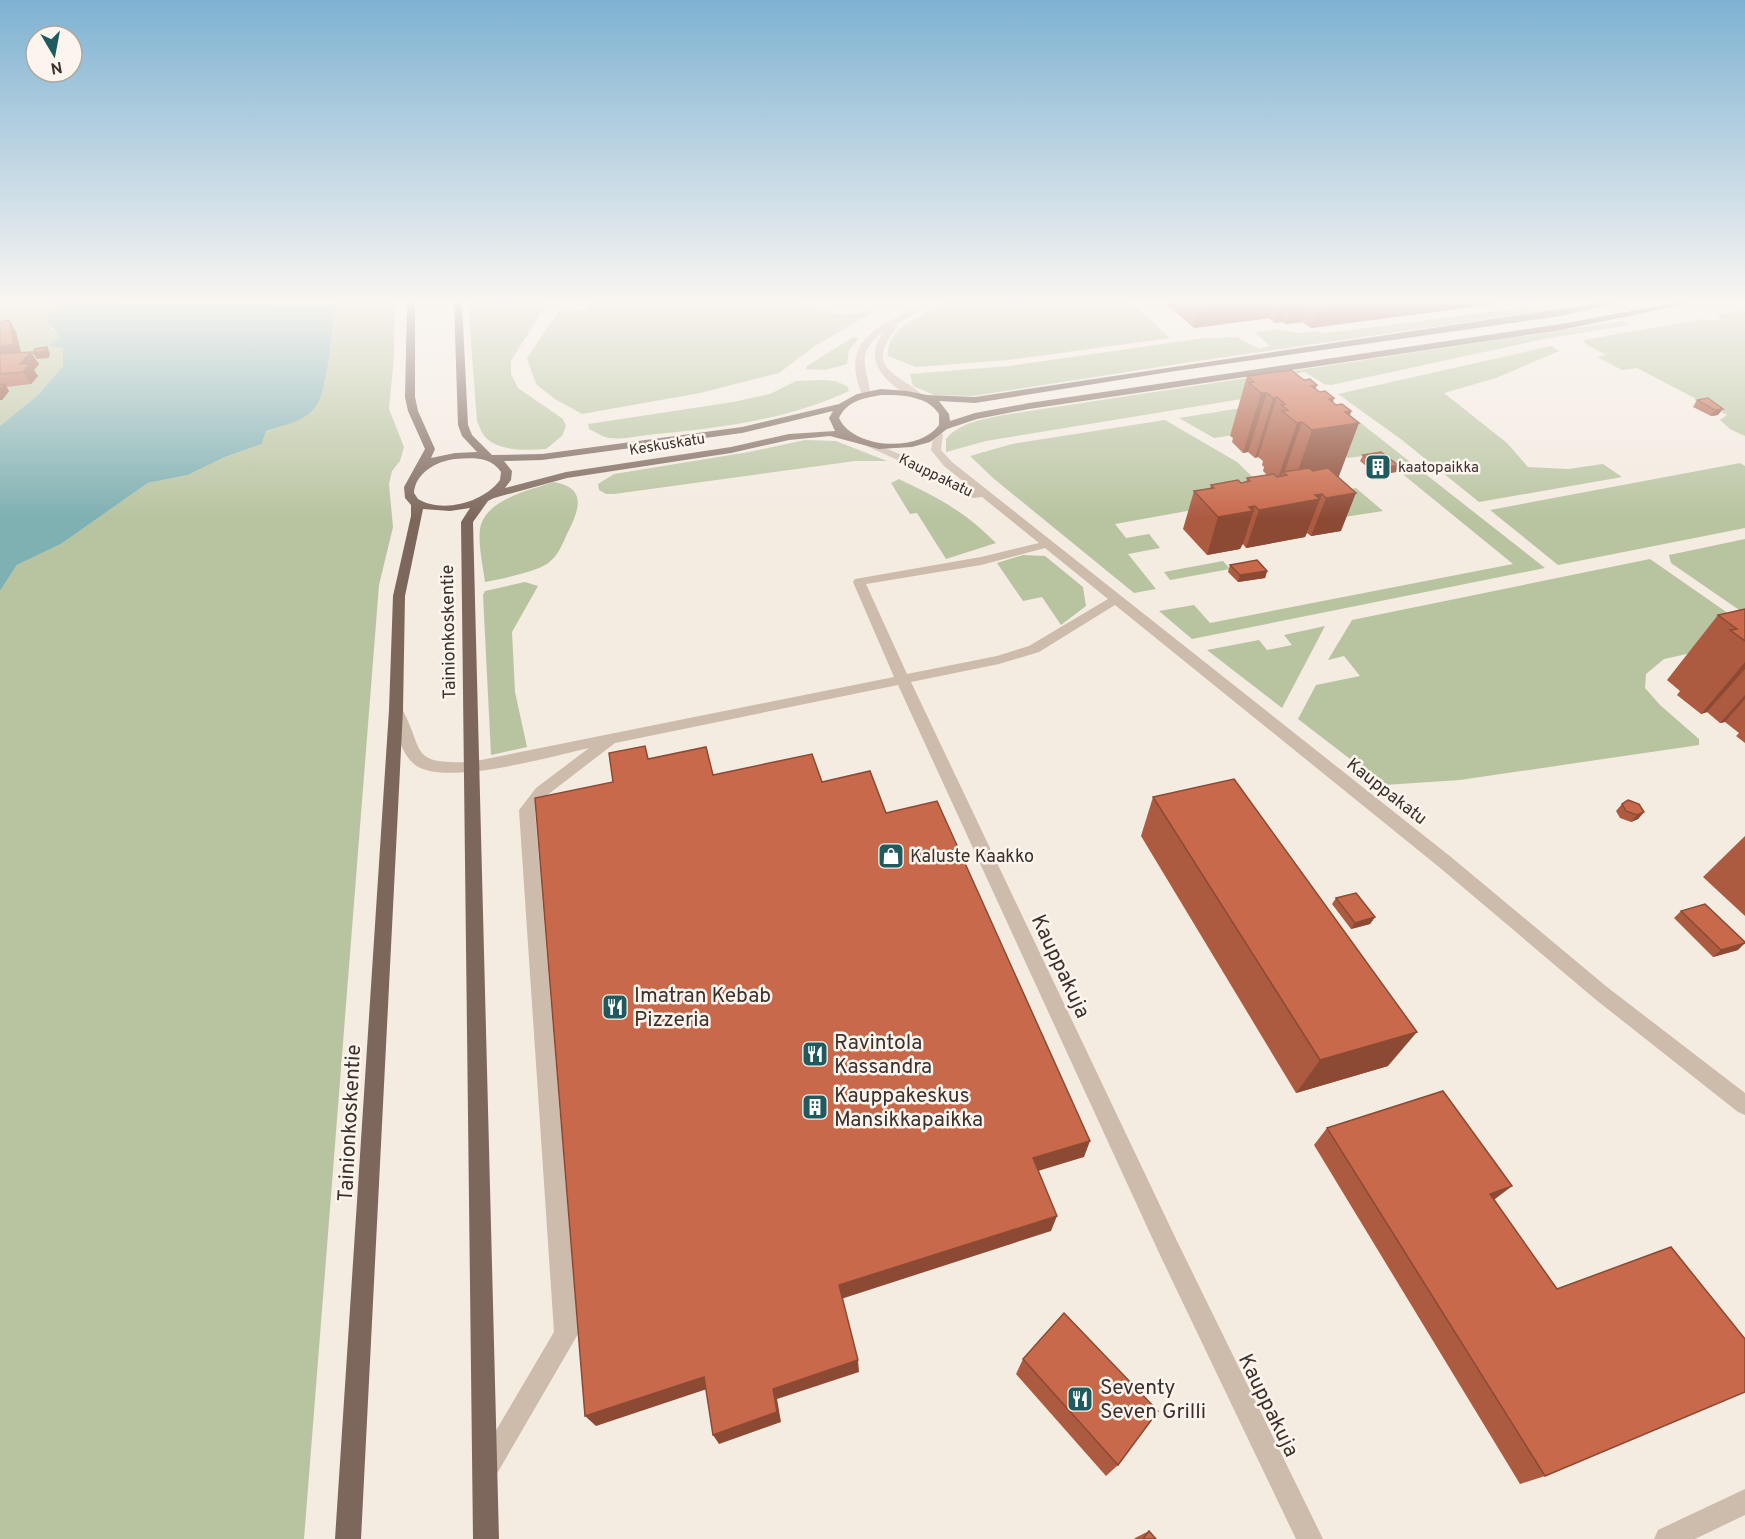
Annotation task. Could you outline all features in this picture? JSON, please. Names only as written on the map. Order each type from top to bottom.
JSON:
[{"type":"main road","points":[[410,375],[410,397],[413,411],[430,449],[420,471]]},
{"type":"main road","points":[[461,375],[463,426],[467,436],[490,457]]},
{"type":"main road","points":[[866,394],[897,392],[923,398],[975,400],[1133,375]]},
{"type":"main road","points":[[941,430],[975,416],[1239,375]]},
{"type":"main road","name":"Keskuskatu","points":[[420,471],[438,460],[460,456],[542,457],[742,430],[841,406],[866,394]]},
{"type":"main road","points":[[923,398],[943,411],[946,419],[941,430]]},
{"type":"main road","points":[[841,406],[834,418],[840,430],[847,436]]},
{"type":"main road","name":"Keskuskatu","points":[[417,503],[430,508],[452,508],[566,475],[731,450],[789,437],[830,433],[847,436],[867,444],[889,446],[912,444],[941,430]]},
{"type":"main road","name":"Tainionkoskentie","points":[[486,1539],[466,522],[474,510],[504,483],[506,469],[502,463],[490,457]]},
{"type":"main road","name":"Tainionkoskentie","points":[[348,1539],[396,710],[399,596],[417,516],[417,503],[411,498],[409,492],[413,480],[420,471]]},
{"type":"street","points":[[862,375],[866,394]]},
{"type":"street","points":[[889,375],[923,398]]},
{"type":"street","name":"Kauppakatu","points":[[941,430],[936,450],[942,458],[1445,862],[1601,993],[1745,1105]]},
{"type":"street","name":"Kauppakatu","points":[[867,444],[926,469],[1004,510]]},
{"type":"street","name":"Kauppakuja","points":[[1047,544],[981,561],[859,582],[903,681],[1168,1246],[1310,1539]]},
{"type":"street","name":"Tainionkoskentie","points":[[396,710],[412,755],[424,766],[439,769],[471,767],[609,741],[999,660],[1034,649],[1116,599]]},
{"type":"street","points":[[485,1470],[566,1334],[526,810],[541,792],[609,741]]},
{"type":"street","points":[[1667,1539],[1745,1502]]},
{"type":"green space","points":[[0,375],[55,375],[39,394],[0,426]]},
{"type":"green space","points":[[326,375],[392,375],[389,409],[404,447],[400,461],[392,471],[389,484],[393,527],[379,585],[304,1539],[0,1539],[0,591],[17,565],[61,544],[148,483],[188,475],[225,457],[262,444],[266,431],[292,422],[310,412],[319,400]]},
{"type":"green space","points":[[473,375],[511,375],[518,388],[563,419],[566,426],[562,436],[546,449],[523,450],[492,443],[486,438],[477,421]]},
{"type":"green space","points":[[533,375],[772,375],[700,393],[582,414],[555,399],[536,384]]},
{"type":"green space","points":[[910,375],[1109,375],[973,396],[934,395],[913,386]]},
{"type":"green space","points":[[1268,375],[1293,375],[1296,390],[986,441],[946,452],[946,439],[958,429],[972,422],[1003,415]]},
{"type":"green space","points":[[1309,375],[1378,375],[1331,385],[1324,384]]},
{"type":"green space","points":[[1423,375],[1503,375],[1444,393],[1507,443],[1528,467],[1568,469],[1603,464],[1622,477],[1479,502],[1402,440],[1338,394]]},
{"type":"green space","points":[[1650,375],[1745,375],[1745,436],[1730,429],[1720,420],[1727,415]]},
{"type":"green space","points":[[796,381],[835,381],[847,386],[849,391],[803,409],[755,421],[706,429],[615,438],[605,437],[589,429],[588,424],[733,402],[770,394]]},
{"type":"green space","points":[[1326,398],[1545,568],[1192,639],[1159,611],[1194,605],[1210,623],[1513,564],[1378,454],[1348,458],[1323,443]]},
{"type":"green space","points":[[1254,406],[1279,428],[1214,438],[1179,418]]},
{"type":"green space","points":[[1165,420],[1237,462],[1265,489],[1259,498],[1115,524],[1126,538],[1149,534],[1160,548],[1128,554],[1156,589],[1134,593],[993,478],[970,456],[1012,444]]},
{"type":"green space","points":[[805,440],[836,441],[887,461],[855,461],[614,494],[606,494],[599,490],[598,484],[614,474],[749,452]]},
{"type":"green space","points":[[1740,463],[1745,466],[1745,528],[1558,565],[1490,510]]},
{"type":"green space","points":[[899,479],[951,506],[996,543],[946,559],[917,513],[910,514],[891,483]]},
{"type":"green space","points":[[554,482],[572,489],[578,501],[575,517],[557,554],[547,564],[534,570],[485,582],[480,529],[490,510],[521,492]]},
{"type":"green space","points":[[1356,488],[1383,511],[1331,519],[1307,497]]},
{"type":"green space","points":[[1745,539],[1745,614],[1671,563],[1669,555]]},
{"type":"green space","points":[[1023,555],[1045,556],[1083,587],[1086,606],[1061,625],[1042,597],[1023,601],[997,563]]},
{"type":"green space","points":[[1650,559],[1745,625],[1700,651],[1664,659],[1646,674],[1645,688],[1660,705],[1699,739],[1699,745],[1460,780],[1384,785],[1298,719],[1316,685],[1360,676],[1344,656],[1328,660],[1352,620]]},
{"type":"green space","points":[[1223,561],[1230,569],[1170,580],[1164,572]]},
{"type":"green space","points":[[525,582],[538,586],[512,632],[515,692],[527,747],[491,755],[483,595],[485,591]]},
{"type":"green space","points":[[1325,626],[1282,708],[1207,650],[1259,640],[1267,650],[1292,645],[1284,635]]},
{"type":"water","points":[[55,375],[326,375],[320,399],[306,416],[266,431],[262,444],[225,457],[188,475],[148,483],[61,544],[17,565],[0,591],[0,426],[39,394]]},
{"type":"building","points":[[1297,375],[1304,380],[1310,379],[1317,385],[1311,386],[1320,392],[1325,391],[1334,398],[1329,399],[1336,405],[1342,404],[1351,411],[1345,412],[1359,423],[1312,430],[1302,422],[1297,423],[1282,411],[1288,410],[1281,405],[1285,404],[1277,397],[1273,398],[1267,393],[1261,393],[1249,383],[1254,382],[1247,376]]},
{"type":"building","points":[[1708,398],[1723,409],[1715,410],[1697,400]]},
{"type":"building","points":[[1381,452],[1398,465],[1379,469],[1363,455]]},
{"type":"building","points":[[1309,468],[1313,471],[1328,468],[1356,493],[1326,498],[1322,494],[1315,495],[1320,499],[1259,510],[1255,506],[1249,507],[1253,511],[1218,517],[1194,491],[1214,488],[1211,485],[1238,480],[1241,483],[1250,481],[1247,478],[1274,474],[1277,477],[1287,475],[1283,472]]},
{"type":"building","points":[[1257,560],[1267,571],[1240,575],[1230,565]]},
{"type":"building","points":[[1745,609],[1745,641],[1730,630],[1737,629],[1718,615]]},
{"type":"building","name":"Kauppakeskus Mansikkapaikka","points":[[645,746],[648,759],[706,747],[713,775],[812,754],[822,782],[870,771],[886,813],[937,801],[1090,1141],[1033,1158],[1057,1216],[839,1285],[858,1360],[773,1389],[777,1412],[713,1435],[704,1377],[585,1416],[535,798],[613,782],[609,753]]},
{"type":"building","points":[[1234,779],[1417,1032],[1320,1060],[1153,797]]},
{"type":"building","points":[[1628,800],[1639,804],[1644,812],[1637,815],[1626,811],[1622,804]]},
{"type":"building","points":[[1356,893],[1375,917],[1355,923],[1336,898]]},
{"type":"building","points":[[1705,904],[1745,943],[1721,950],[1681,911]]},
{"type":"building","points":[[1443,1091],[1512,1186],[1490,1194],[1557,1289],[1671,1247],[1745,1339],[1745,1392],[1545,1476],[1327,1128]]},
{"type":"building","name":"Seventy Seven Grilli","points":[[1064,1313],[1158,1411],[1118,1465],[1023,1359]]},
{"type":"building","points":[[1149,1531],[1156,1539],[1143,1539]]},
{"type":"place","name":"kaatopaikka","points":[[1378,467]]},
{"type":"place","name":"Kaluste Kaakko","points":[[891,856]]},
{"type":"place","name":"Imatran Kebab Pizzeria","points":[[615,1007]]},
{"type":"place","name":"Ravintola Kassandra","points":[[815,1054]]},
{"type":"place","name":"Kauppakeskus Mansikkapaikka","points":[[815,1107]]},
{"type":"place","name":"Seventy Seven Grilli","points":[[1080,1399]]}]
